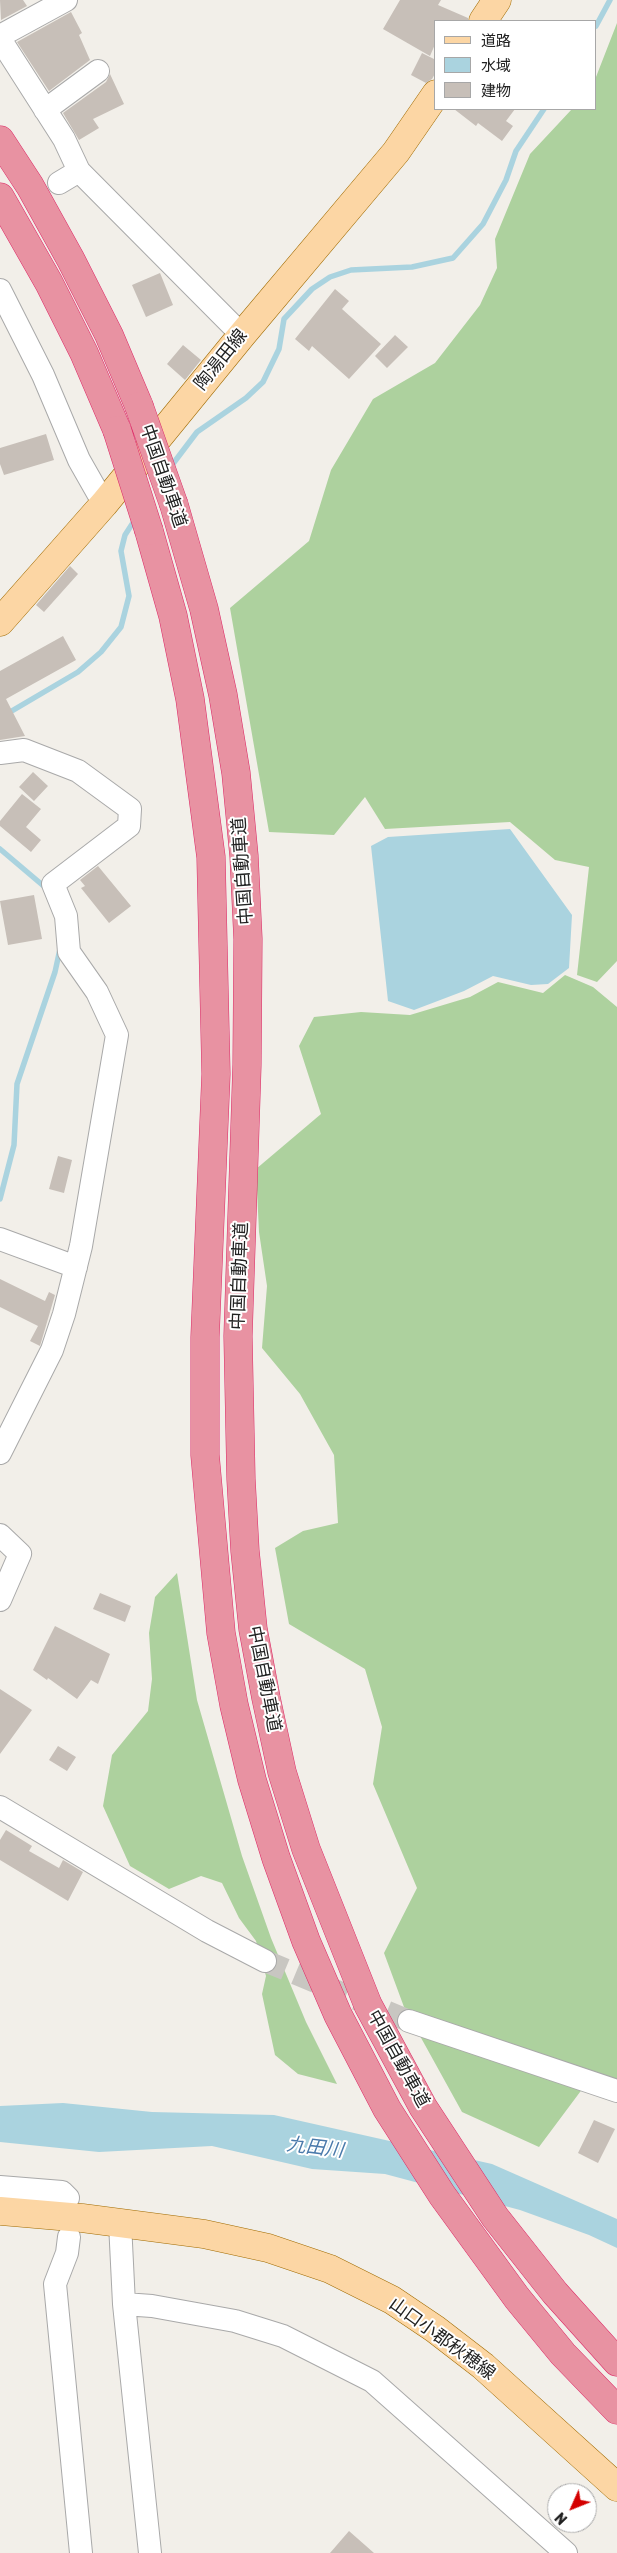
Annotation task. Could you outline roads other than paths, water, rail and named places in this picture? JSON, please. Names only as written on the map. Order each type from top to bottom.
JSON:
[{"type":"highway","name":"中国自動車道","points":[[0,140],[30,186],[72,260],[109,335],[139,406],[174,504],[204,609],[223,695],[236,774],[244,856],[248,939],[247,1055],[238,1336],[241,1479],[245,1551],[253,1629],[282,1772],[306,1849],[368,2005],[400,2067],[457,2162],[527,2259],[617,2362]]},
{"type":"highway","name":"中国自動車道","points":[[0,197],[49,282],[84,353],[117,430],[150,531],[173,616],[190,699],[211,857],[216,1074],[205,1337],[205,1455],[222,1633],[234,1705],[252,1780],[276,1858],[306,1940],[338,2015],[370,2077],[410,2147],[478,2247],[563,2354],[617,2410]]},
{"type":"main road","points":[[484,20],[497,0]]},
{"type":"main road","name":"陶湯田線","points":[[0,622],[25,590],[104,504],[242,335],[396,152],[434,97]]},
{"type":"main road","name":"山口小郡秋穂線","points":[[0,2211],[120,2223],[204,2234],[268,2248],[330,2269],[392,2300],[435,2329],[483,2366],[617,2487]]},
{"type":"street","points":[[66,0],[0,37],[64,139],[79,171],[242,335]]},
{"type":"street","points":[[45,110],[98,71]]},
{"type":"street","points":[[60,183],[79,171]]},
{"type":"street","points":[[0,290],[43,375],[79,460],[104,504]]},
{"type":"street","points":[[0,753],[24,750],[78,772],[130,809],[129,826],[53,884],[66,916],[70,952],[97,992],[117,1036],[76,1267],[52,1350],[0,1453]]},
{"type":"street","points":[[1,1240],[76,1267]]},
{"type":"street","points":[[0,1535],[20,1554],[0,1600]]},
{"type":"street","points":[[0,1807],[207,1931],[265,1960]]},
{"type":"street","points":[[408,2021],[617,2091]]},
{"type":"street","points":[[0,2187],[62,2192],[68,2198]]},
{"type":"street","points":[[120,2223],[124,2304],[150,2553]]},
{"type":"street","points":[[69,2237],[68,2252],[55,2284],[81,2553]]},
{"type":"street","points":[[124,2304],[152,2306],[243,2323],[283,2336],[372,2381],[566,2553]]},
{"type":"water","points":[[510,829],[572,915],[569,968],[548,984],[531,985],[493,976],[464,991],[414,1010],[388,1001],[371,846],[388,837]]},
{"type":"water","name":"九田川","points":[[63,2103],[152,2112],[274,2115],[492,2164],[617,2219],[617,2248],[589,2235],[520,2210],[385,2174],[312,2169],[212,2146],[99,2152],[0,2142],[0,2106]]},
{"type":"waterway","points":[[597,24],[610,0]]},
{"type":"waterway","points":[[169,469],[197,432],[246,398],[263,382],[279,349],[284,319],[312,289],[330,277],[351,270],[412,267],[453,258],[483,224],[506,180],[516,151],[543,110]]},
{"type":"waterway","points":[[0,718],[78,672],[101,652],[121,627],[129,596],[121,551],[125,535],[136,518]]},
{"type":"waterway","points":[[0,849],[46,888]]},
{"type":"waterway","points":[[0,1199],[14,1145],[17,1084],[55,972],[60,949]]},
{"type":"tunnel","points":[[265,1961],[409,2021]]}]
